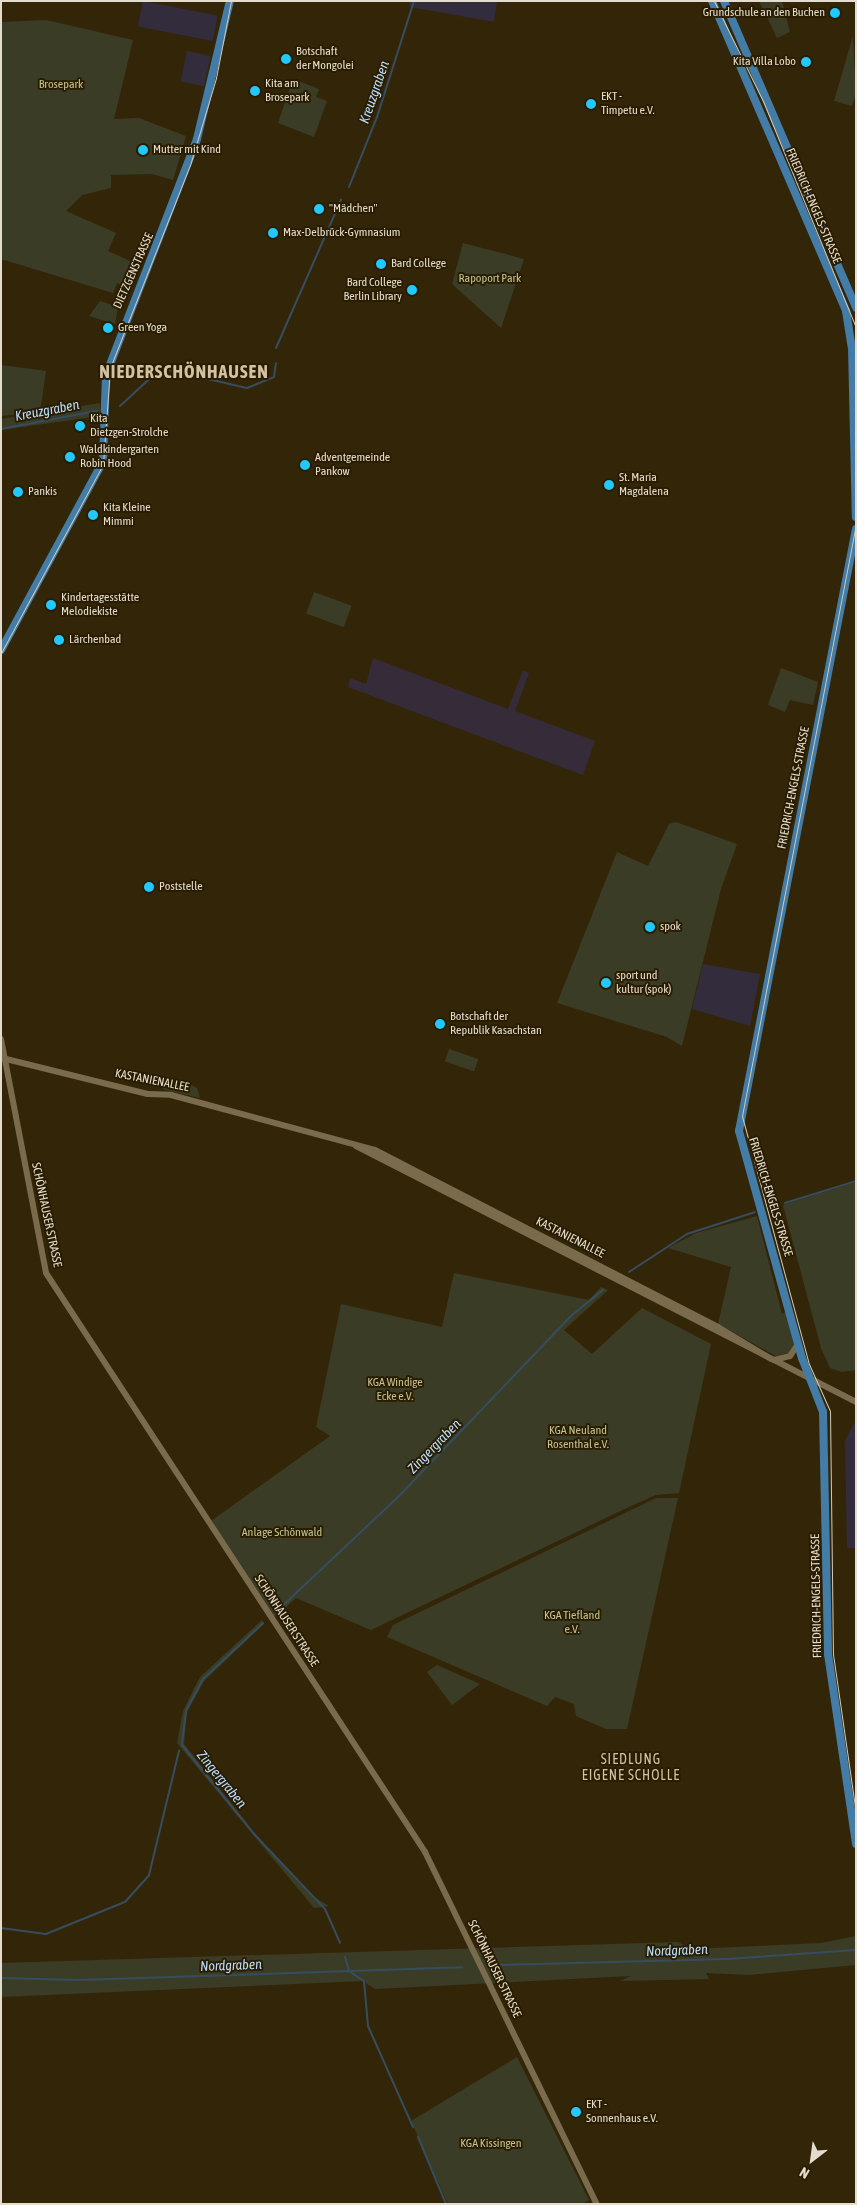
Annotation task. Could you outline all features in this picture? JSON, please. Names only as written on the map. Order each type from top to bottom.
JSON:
[{"type":"main road","name":"DIETZGENSTRASSE","points":[[1,650],[103,461],[106,375],[197,139],[230,1]]},
{"type":"main road","name":"FRIEDRICH-ENGELS-STRASSE","points":[[712,1],[846,311],[852,347],[856,517]]},
{"type":"main road","name":"FRIEDRICH-ENGELS-STRASSE","points":[[724,1],[856,308]]},
{"type":"main road","name":"FRIEDRICH-ENGELS-STRASSE","points":[[856,530],[739,1129],[798,1344],[824,1417],[828,1654],[856,1844]]},
{"type":"street","name":"SCHÖNHAUSER STRASSE","points":[[1,1039],[3,1058],[46,1274],[426,1852],[597,2204]]},
{"type":"street","name":"KASTANIENALLEE","points":[[3,1058],[148,1094],[171,1095],[375,1150],[594,1262],[772,1360],[856,1402]]},
{"type":"street","points":[[772,1360],[788,1358],[798,1344]]},
{"type":"shaded area","points":[[143,1],[218,16],[213,41],[138,27]]},
{"type":"shaded area","points":[[409,1],[497,1],[494,22],[410,7]]},
{"type":"shaded area","points":[[187,51],[210,56],[204,86],[181,81]]},
{"type":"shaded area","points":[[373,658],[508,709],[523,670],[529,673],[515,711],[595,741],[583,775],[348,687],[350,678],[366,684]]},
{"type":"shaded area","points":[[703,964],[760,974],[750,1026],[692,1009]]},
{"type":"shaded area","points":[[856,1420],[856,1548],[847,1548],[845,1440]]},
{"type":"green space","points":[[759,1],[782,1],[790,32],[777,38]]},
{"type":"green space","name":"Brosepark","points":[[46,20],[133,40],[114,119],[139,118],[186,136],[173,180],[152,174],[111,175],[111,188],[82,195],[66,211],[116,233],[108,251],[141,266],[131,289],[117,283],[113,293],[1,259],[1,22]]},
{"type":"green space","points":[[853,36],[856,94],[852,106],[834,101]]},
{"type":"green space","points":[[293,79],[319,89],[316,97],[327,101],[314,137],[278,123]]},
{"type":"green space","name":"Rapoport Park","points":[[463,243],[524,259],[501,328],[452,284]]},
{"type":"green space","points":[[100,301],[118,307],[115,324],[89,316]]},
{"type":"green space","points":[[1,365],[46,371],[40,412],[1,416]]},
{"type":"green space","points":[[100,403],[100,416],[1,430],[1,419]]},
{"type":"green space","points":[[314,592],[352,606],[344,627],[306,614]]},
{"type":"green space","points":[[781,668],[818,682],[813,705],[790,700],[785,712],[768,705]]},
{"type":"green space","name":"spok","points":[[676,822],[737,844],[721,889],[682,1046],[667,1037],[557,1003],[617,852],[648,866],[669,824]]},
{"type":"green space","points":[[449,1049],[478,1059],[474,1071],[445,1061]]},
{"type":"green space","points":[[182,1080],[197,1088],[200,1098],[162,1089],[169,1081]]},
{"type":"green space","points":[[856,1182],[856,1370],[842,1372],[830,1368],[821,1348],[783,1205]]},
{"type":"green space","points":[[757,1216],[782,1314],[786,1312],[796,1339],[792,1352],[776,1356],[718,1324],[731,1267],[668,1248],[696,1233]]},
{"type":"green space","points":[[454,1273],[589,1300],[601,1287],[608,1290],[564,1330],[592,1354],[642,1308],[711,1344],[679,1493],[656,1495],[631,1506],[371,1630],[296,1598],[274,1618],[211,1521],[330,1436],[316,1427],[341,1304],[442,1327]]},
{"type":"green space","name":"KGA Tiefland e.V.","points":[[656,1498],[678,1498],[627,1729],[606,1729],[576,1716],[574,1704],[555,1697],[547,1706],[387,1637],[393,1625]]},
{"type":"green space","points":[[262,1620],[264,1624],[204,1681],[187,1712],[184,1744],[258,1837],[311,1895],[329,1906],[314,1908],[177,1743],[183,1711],[200,1677]]},
{"type":"green space","points":[[437,1665],[480,1684],[452,1705],[427,1672]]},
{"type":"green space","points":[[856,1936],[856,1965],[749,1975],[706,1973],[709,1979],[620,1981],[631,1976],[375,1989],[363,1981],[1,1997],[1,1963],[678,1942],[691,1949],[821,1943]]},
{"type":"green space","name":"KGA Kissingen","points":[[517,2057],[589,2200],[582,2204],[448,2204],[411,2121]]},
{"type":"waterway","name":"Kreuzgraben","points":[[349,187],[377,117],[414,1]]},
{"type":"waterway","name":"Kreuzgraben","points":[[276,348],[341,200]]},
{"type":"waterway","name":"Kreuzgraben","points":[[120,406],[161,368],[247,388],[274,377],[276,363]]},
{"type":"waterway","name":"Kreuzgraben","points":[[1,429],[96,411]]},
{"type":"waterway","name":"Zingergraben","points":[[785,1203],[856,1181]]},
{"type":"waterway","name":"Zingergraben","points":[[629,1272],[687,1234],[755,1212]]},
{"type":"waterway","name":"Zingergraben","points":[[276,1612],[399,1496],[572,1315],[603,1290]]},
{"type":"waterway","name":"Zingergraben","points":[[263,1623],[203,1679],[186,1711],[182,1745],[255,1835],[325,1909],[340,1943]]},
{"type":"waterway","points":[[1,1928],[46,1934],[125,1902],[149,1875],[179,1751]]},
{"type":"waterway","name":"Nordgraben","points":[[498,1965],[727,1959],[856,1950]]},
{"type":"waterway","name":"Zingergraben","points":[[345,1957],[349,1971],[364,1981],[368,2026],[413,2127]]},
{"type":"waterway","name":"Nordgraben","points":[[1,1978],[79,1980],[462,1967]]},
{"type":"waterway","points":[[418,2137],[446,2204]]},
{"type":"tram line","points":[[1,653],[103,464],[110,368],[191,162],[216,78],[231,1]]},
{"type":"tram line","points":[[714,1],[763,101],[856,328]]},
{"type":"tram line","points":[[856,524],[742,1116],[809,1364],[830,1411],[833,1654],[856,1813]]},
{"type":"place","name":"Grundschule an den Buchen","points":[[835,13]]},
{"type":"place","name":"Botschaft der Mongolei","points":[[286,59]]},
{"type":"place","name":"Kita Villa Lobo","points":[[806,62]]},
{"type":"place","name":"Kita am Brosepark","points":[[255,91]]},
{"type":"place","name":"EKT - Timpetu e.V.","points":[[591,104]]},
{"type":"place","name":"Mutter mit Kind","points":[[143,150]]},
{"type":"place","name":"\"Mädchen\"","points":[[319,209]]},
{"type":"place","name":"Max-Delbrück-Gymnasium","points":[[273,233]]},
{"type":"place","name":"Bard College","points":[[381,264]]},
{"type":"place","name":"Bard College Berlin Library","points":[[412,290]]},
{"type":"place","name":"Green Yoga","points":[[108,328]]},
{"type":"place","name":"Kita Dietzgen-Strolche","points":[[80,426]]},
{"type":"place","name":"Waldkindergarten Robin Hood","points":[[70,457]]},
{"type":"place","name":"Adventgemeinde Pankow","points":[[305,465]]},
{"type":"place","name":"St. Maria Magdalena","points":[[609,485]]},
{"type":"place","name":"Pankis","points":[[18,492]]},
{"type":"place","name":"Kita Kleine Mimmi","points":[[93,515]]},
{"type":"place","name":"Kindertagesstätte Melodiekiste","points":[[51,605]]},
{"type":"place","name":"Lärchenbad","points":[[59,640]]},
{"type":"place","name":"Poststelle","points":[[149,887]]},
{"type":"place","name":"spok","points":[[650,927]]},
{"type":"place","name":"sport und kultur (spok)","points":[[606,983]]},
{"type":"place","name":"Botschaft der Republik Kasachstan","points":[[440,1024]]},
{"type":"place","name":"EKT - Sonnenhaus e.V.","points":[[576,2112]]},
{"type":"district","name":"NIEDERSCHÖNHAUSEN","points":[[184,372]]},
{"type":"district","name":"SIEDLUNG EIGENE SCHOLLE","points":[[631,1768]]},
{"type":"park label","name":"KGA Windige Ecke e.V.","points":[[395,1390]]},
{"type":"park label","name":"KGA Neuland Rosenthal e.V.","points":[[578,1438]]},
{"type":"park label","name":"Anlage Schönwald","points":[[282,1533]]}]
